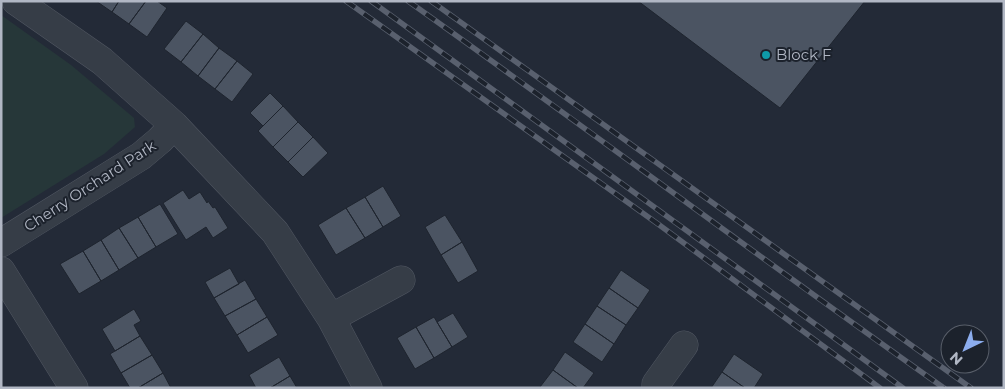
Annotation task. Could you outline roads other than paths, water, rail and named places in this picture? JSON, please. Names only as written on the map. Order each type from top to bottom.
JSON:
[{"type":"street","points":[[16,1],[102,61],[174,125],[275,232],[331,318],[368,388]]},
{"type":"street","name":"Cherry Orchard Park","points":[[1,243],[140,156],[160,140],[174,125]]},
{"type":"street","points":[[1,271],[74,388]]},
{"type":"street","points":[[331,318],[401,280]]},
{"type":"street","points":[[656,388],[656,384],[684,345]]},
{"type":"railway","points":[[346,1],[658,224],[880,388]]},
{"type":"railway","points":[[371,1],[903,388]]},
{"type":"railway","points":[[408,1],[944,388]]},
{"type":"railway","points":[[431,1],[971,388]]},
{"type":"place","name":"Block F","points":[[766,55]]}]
